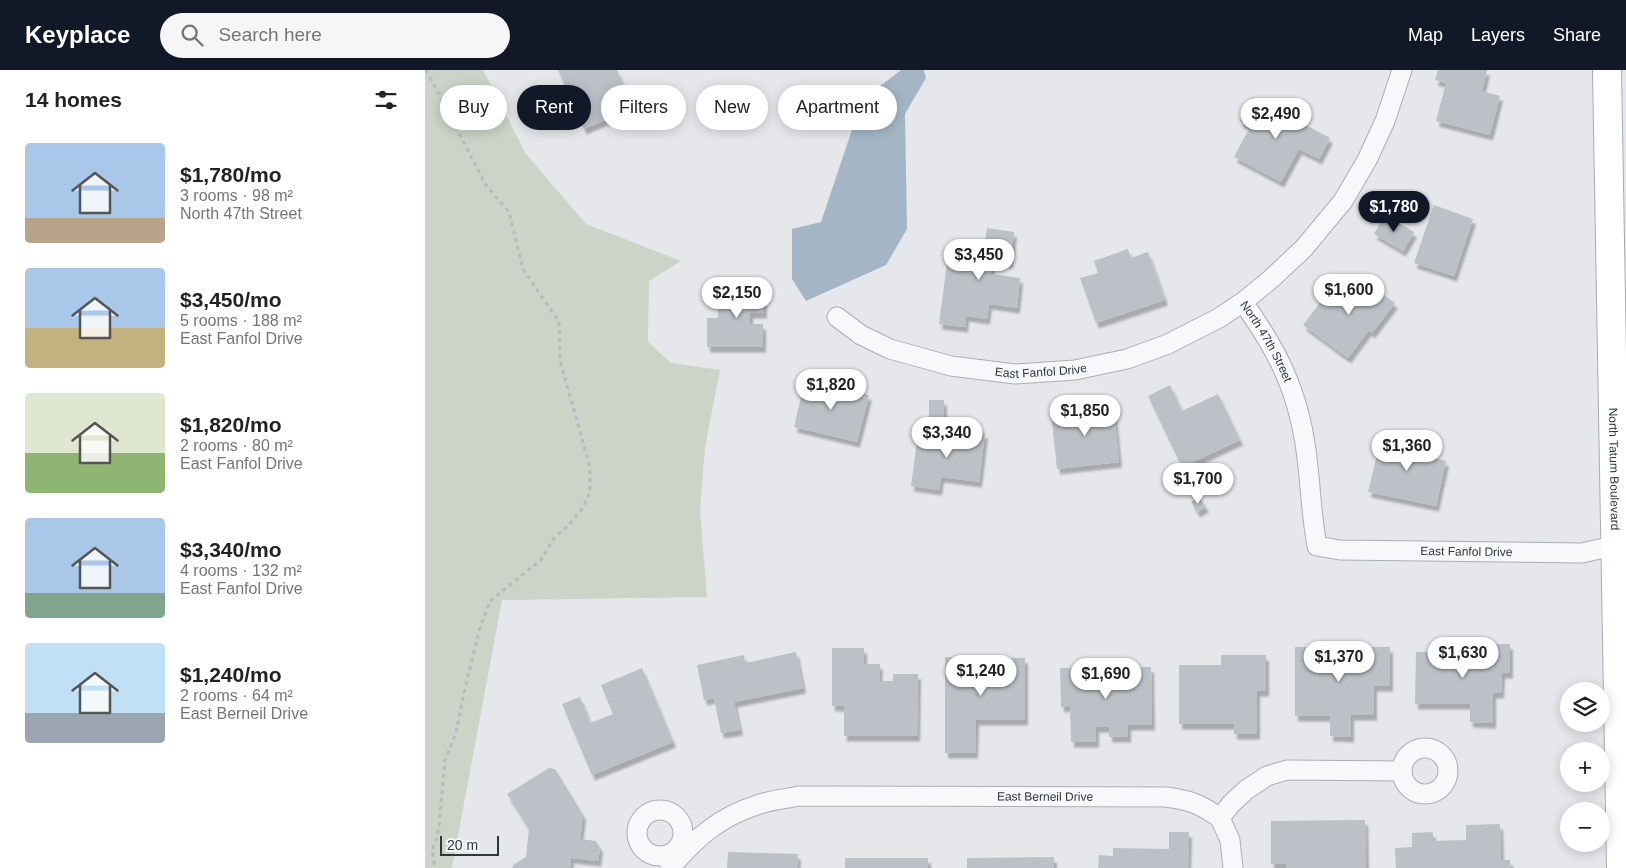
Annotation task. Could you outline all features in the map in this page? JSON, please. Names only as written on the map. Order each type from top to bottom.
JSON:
[{"type":"main road","name":"North Tatum Boulevard","points":[[1607,70],[1620,544],[1621,868]]},
{"type":"street","name":"North 47th Street","points":[[1317,546],[1313,525],[1308,465],[1299,416],[1284,371],[1262,330],[1243,302],[1304,248],[1343,201],[1367,160],[1385,121],[1402,70]]},
{"type":"street","name":"East Fanfol Drive","points":[[837,317],[861,335],[890,349],[951,366],[1015,374],[1075,370],[1127,359],[1168,344],[1219,318],[1243,302]]},
{"type":"street","name":"East Fanfol Drive","points":[[1317,546],[1340,550],[1582,553],[1620,544]]},
{"type":"street","points":[[1233,868],[1230,840],[1221,818],[1231,804],[1267,776],[1287,770],[1402,771]]},
{"type":"street","name":"East Berneil Drive","points":[[677,857],[702,834],[721,821],[757,805],[799,796],[1166,797],[1186,800],[1201,805],[1221,818]]},
{"type":"path","points":[[426,70],[485,184],[509,212],[523,269],[559,322],[560,360],[590,468],[590,491],[584,506],[569,525],[554,538],[541,560],[491,601],[479,631],[456,732],[445,760],[439,825],[432,850],[435,868]]},
{"type":"shaded area","points":[[425,70],[483,70],[491,85],[440,85],[440,130],[507,130],[507,117],[526,154],[586,224],[681,261],[649,281],[648,342],[671,363],[720,370],[705,447],[700,511],[707,597],[502,600],[452,868],[425,868]]},
{"type":"water","points":[[901,70],[924,70],[926,78],[905,114],[907,229],[886,265],[806,301],[792,279],[792,229],[821,222],[852,130],[897,130],[897,85],[882,85]]},
{"type":"building","points":[[558,70],[617,70],[623,85],[601,85],[601,122],[591,126],[591,85],[565,85]]},
{"type":"building","points":[[1438,70],[1487,70],[1482,91],[1500,96],[1490,135],[1436,121],[1446,83],[1435,80]]},
{"type":"building","points":[[1253,97],[1330,138],[1319,159],[1299,149],[1281,182],[1234,157],[1250,127],[1240,121]]},
{"type":"building","points":[[1434,205],[1473,219],[1454,276],[1414,263]]},
{"type":"building","points":[[1385,215],[1414,232],[1403,251],[1374,234]]},
{"type":"building","points":[[987,228],[1014,232],[1010,263],[992,261],[991,274],[1020,278],[1017,308],[989,304],[987,319],[966,316],[965,327],[939,324],[948,255],[969,257],[971,246],[984,248]]},
{"type":"building","points":[[1128,249],[1131,258],[1148,252],[1165,300],[1096,323],[1080,278],[1098,273],[1094,261]]},
{"type":"building","points":[[1357,275],[1395,303],[1372,333],[1369,330],[1348,358],[1303,325],[1331,288],[1342,295]]},
{"type":"building","points":[[718,288],[764,288],[764,313],[750,313],[750,324],[763,324],[763,347],[707,347],[707,318],[718,318]]},
{"type":"building","points":[[805,380],[869,395],[857,442],[794,427]]},
{"type":"building","points":[[1170,385],[1182,411],[1218,394],[1240,440],[1182,467],[1148,396]]},
{"type":"building","points":[[929,400],[944,400],[944,426],[929,426]]},
{"type":"building","points":[[1113,403],[1119,462],[1057,469],[1051,413],[1082,409],[1081,406]]},
{"type":"building","points":[[966,430],[985,433],[979,482],[941,477],[939,490],[911,486],[918,433],[964,439]]},
{"type":"building","points":[[1393,436],[1433,444],[1429,457],[1446,461],[1436,506],[1368,492],[1380,442],[1391,444]]},
{"type":"building","points":[[1199,497],[1206,507],[1197,512],[1191,502]]},
{"type":"building","points":[[1476,644],[1510,644],[1510,673],[1502,673],[1501,693],[1493,693],[1493,723],[1470,722],[1470,704],[1415,704],[1416,652],[1476,653]]},
{"type":"building","points":[[1295,647],[1390,647],[1390,686],[1374,686],[1374,715],[1351,715],[1351,737],[1330,736],[1330,716],[1295,716]]},
{"type":"building","points":[[832,648],[864,648],[864,664],[880,664],[879,681],[893,681],[893,674],[918,674],[917,736],[844,736],[844,706],[832,706]]},
{"type":"building","points":[[796,652],[803,688],[734,702],[740,730],[721,733],[714,698],[704,700],[697,665],[744,655],[745,663]]},
{"type":"building","points":[[1221,655],[1266,655],[1266,691],[1257,691],[1257,734],[1234,734],[1234,724],[1179,724],[1179,665],[1221,665]]},
{"type":"building","points":[[945,657],[1025,658],[1025,720],[976,720],[975,753],[945,753]]},
{"type":"building","points":[[1151,667],[1152,725],[1128,725],[1128,737],[1109,737],[1109,727],[1096,727],[1096,742],[1071,742],[1070,706],[1061,707],[1060,668]]},
{"type":"building","points":[[642,668],[673,742],[592,775],[562,704],[580,697],[590,723],[613,714],[601,685]]},
{"type":"building","points":[[549,768],[555,769],[583,815],[580,839],[596,841],[600,848],[598,861],[571,858],[570,868],[512,868],[513,865],[526,857],[529,829],[507,794]]},
{"type":"building","points":[[1365,820],[1366,868],[1286,868],[1286,864],[1271,864],[1271,821]]},
{"type":"building","points":[[1500,824],[1501,860],[1510,860],[1511,868],[1396,868],[1395,848],[1412,847],[1412,833],[1433,832],[1433,841],[1466,840],[1466,825]]},
{"type":"building","points":[[1169,832],[1189,832],[1188,868],[1098,868],[1099,855],[1113,856],[1113,848],[1169,849]]},
{"type":"building","points":[[728,852],[798,854],[797,868],[727,868]]},
{"type":"building","points":[[1054,857],[1054,868],[967,868],[967,858]]},
{"type":"building","points":[[845,858],[928,858],[928,868],[845,868]]}]
